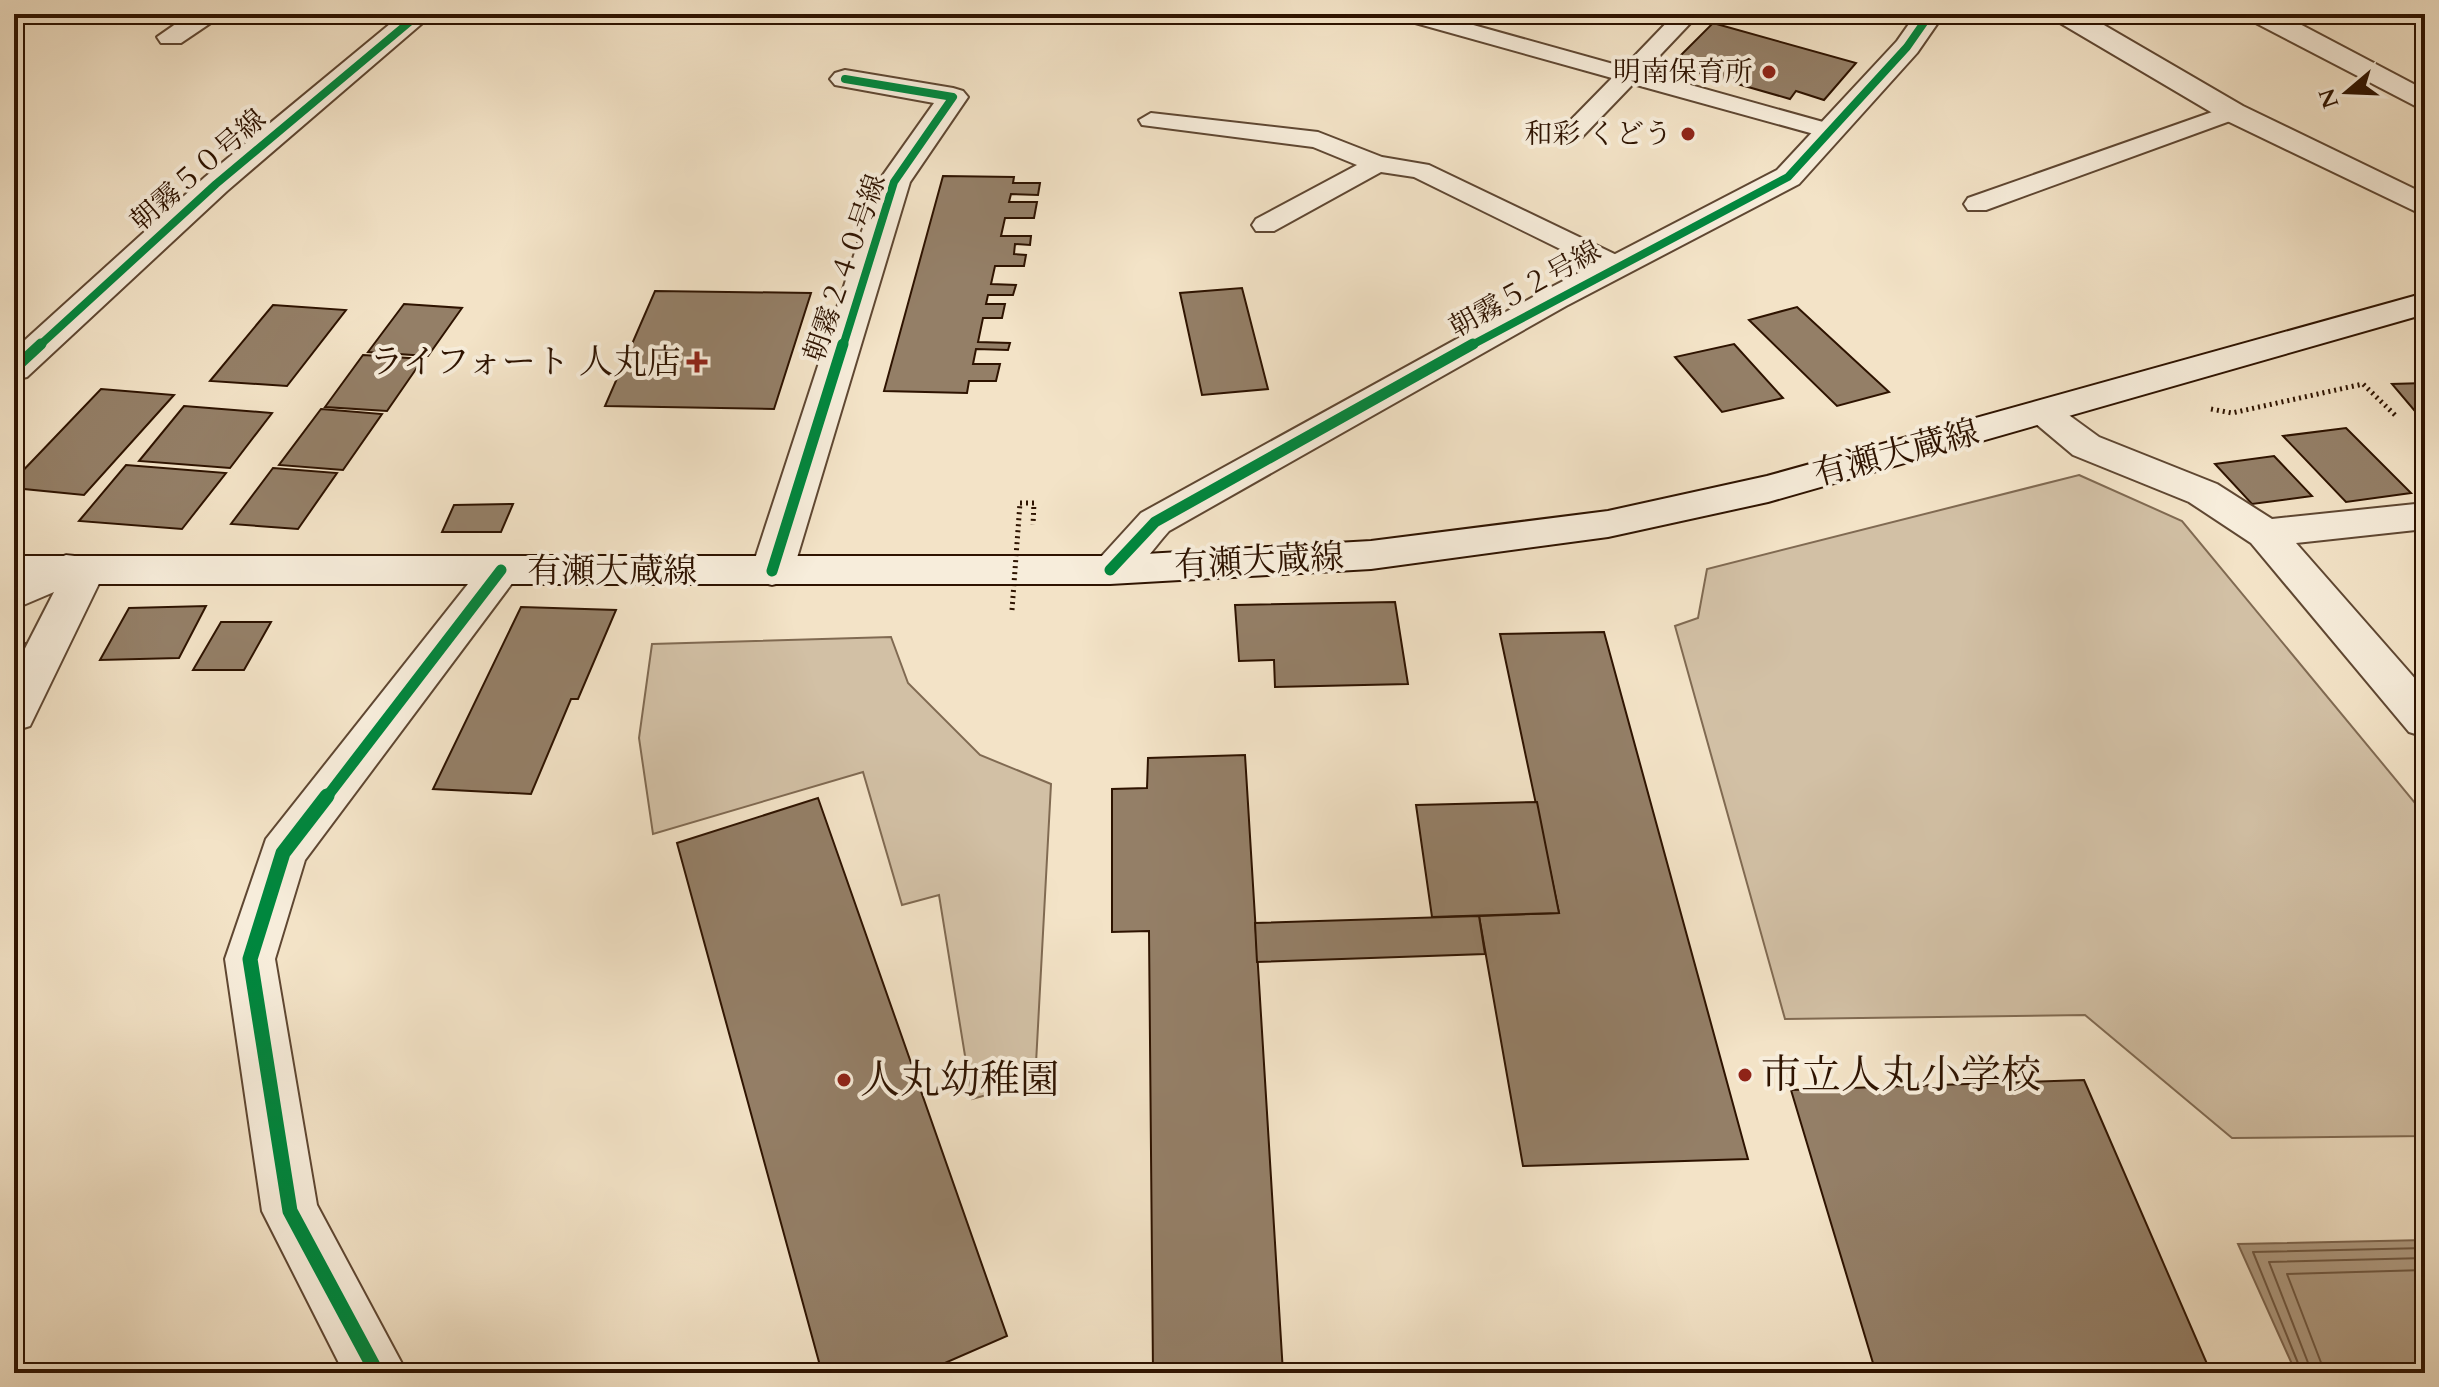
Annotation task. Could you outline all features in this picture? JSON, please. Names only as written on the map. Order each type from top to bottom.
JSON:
[{"type":"street","points":[[171,37],[210,14]]},
{"type":"street","name":"朝霧５０号線","points":[[14,369],[216,184],[419,14]]},
{"type":"street","name":"朝霧５２号線","points":[[1110,570],[1155,522],[1617,266],[1788,177],[1907,47],[1930,14]]},
{"type":"street","points":[[2065,14],[2232,112],[2425,206]]},
{"type":"street","points":[[2260,14],[2425,102]]},
{"type":"street","name":"朝霧２４０号線","points":[[772,571],[894,182],[953,97],[845,79]]},
{"type":"street","name":"有瀬大蔵線","points":[[14,570],[1110,570],[1371,555],[1608,524],[1768,489],[2425,303]]},
{"type":"street","points":[[2042,413],[2086,446],[2203,493],[2265,533],[2425,720]]},
{"type":"street","points":[[2265,533],[2425,516]]},
{"type":"street","points":[[14,594],[76,569]]},
{"type":"street","points":[[14,714],[76,569]]},
{"type":"street","points":[[377,1373],[290,1211],[250,959],[283,853],[501,570]]},
{"type":"lane","points":[[1409,14],[1832,132]]},
{"type":"lane","points":[[1573,132],[1688,14]]},
{"type":"lane","points":[[1977,204],[2232,112]]},
{"type":"lane","points":[[1151,120],[1318,140],[1377,164],[1420,170],[1617,266]]},
{"type":"lane","points":[[1265,225],[1377,164]]},
{"type":"path","points":[[2203,407],[2232,413],[2363,384],[2395,415]]},
{"type":"path","points":[[1012,610],[1020,503],[1034,503],[1033,532]]},
{"type":"shaded area","points":[[2079,475],[2182,521],[2425,815],[2425,1136],[2232,1138],[2085,1015],[1785,1019],[1675,626],[1698,618],[1707,569]]},
{"type":"shaded area","points":[[891,637],[908,683],[980,755],[1051,784],[1035,1082],[972,1099],[939,895],[902,905],[863,772],[653,834],[639,738],[652,644]]},
{"type":"water","points":[[2425,1240],[2425,1373],[2296,1373],[2238,1244]]},
{"type":"building","points":[[1713,23],[1856,63],[1824,100],[1796,91],[1790,99],[1671,65]]},
{"type":"building","points":[[943,176],[1014,177],[1013,183],[1040,183],[1038,195],[1011,194],[1009,202],[1037,202],[1034,218],[1005,218],[1001,236],[1031,236],[1030,245],[1015,244],[1014,254],[1026,255],[1024,266],[995,266],[991,284],[1016,285],[1013,295],[988,295],[986,304],[1005,304],[1002,318],[983,318],[978,342],[1010,343],[1008,350],[976,349],[973,364],[1000,364],[996,381],[969,381],[967,393],[884,391]]},
{"type":"building","points":[[1242,288],[1268,389],[1202,395],[1180,293]]},
{"type":"building","points":[[655,291],[811,293],[774,409],[605,406]]},
{"type":"building","points":[[404,304],[462,308],[428,356],[368,352]]},
{"type":"building","points":[[273,305],[346,310],[287,386],[210,381]]},
{"type":"building","points":[[1797,307],[1889,392],[1837,406],[1749,320]]},
{"type":"building","points":[[1734,344],[1783,398],[1722,412],[1675,357]]},
{"type":"building","points":[[363,355],[423,359],[387,411],[325,407]]},
{"type":"building","points":[[2425,383],[2425,423],[2392,384]]},
{"type":"building","points":[[101,389],[174,395],[84,495],[14,488],[14,480]]},
{"type":"building","points":[[184,406],[272,413],[230,468],[139,461]]},
{"type":"building","points":[[321,409],[382,414],[343,470],[279,465]]},
{"type":"building","points":[[2346,428],[2411,493],[2346,502],[2283,436]]},
{"type":"building","points":[[2274,456],[2312,496],[2252,504],[2215,464]]},
{"type":"building","points":[[126,465],[226,473],[182,529],[79,521]]},
{"type":"building","points":[[273,468],[337,473],[298,529],[231,524]]},
{"type":"building","points":[[513,504],[501,532],[442,532],[454,505]]},
{"type":"building","points":[[1395,602],[1408,684],[1275,687],[1274,660],[1239,661],[1235,605]]},
{"type":"building","points":[[206,606],[179,658],[100,660],[129,608]]},
{"type":"building","points":[[521,607],[616,610],[578,699],[571,699],[531,794],[433,789]]},
{"type":"building","points":[[221,622],[271,622],[244,670],[193,670]]},
{"type":"building","points":[[1604,632],[1748,1159],[1523,1166],[1479,916],[1559,913],[1500,634]]},
{"type":"building","points":[[28,643],[14,671],[14,644]]},
{"type":"building","points":[[1245,755],[1283,1373],[1153,1373],[1149,931],[1112,932],[1112,789],[1147,788],[1148,758]]},
{"type":"building","points":[[818,798],[1007,1336],[922,1373],[822,1373],[677,843]]},
{"type":"building","points":[[1537,802],[1559,913],[1432,917],[1416,805]]},
{"type":"building","points":[[1479,916],[1485,954],[1257,962],[1255,923]]},
{"type":"building","points":[[2084,1080],[2211,1373],[1876,1373],[1791,1090]]},
{"type":"cycle path","points":[[14,369],[216,184],[419,14]]},
{"type":"cycle path","points":[[1110,570],[1155,522],[1554,299],[1788,177],[1907,47],[1930,14]]},
{"type":"cycle path","points":[[772,571],[894,182],[953,97],[845,79]]},
{"type":"cycle path","points":[[377,1373],[290,1211],[250,959],[283,853],[501,570]]},
{"type":"place","name":"明南保育所","points":[[1769,72]]},
{"type":"place","name":"和彩 くどう","points":[[1688,134]]},
{"type":"place","name":"ライフォート 人丸店","points":[[697,362]]},
{"type":"place","name":"市立人丸小学校","points":[[1745,1075]]},
{"type":"place","name":"人丸幼稚園","points":[[844,1080]]}]
